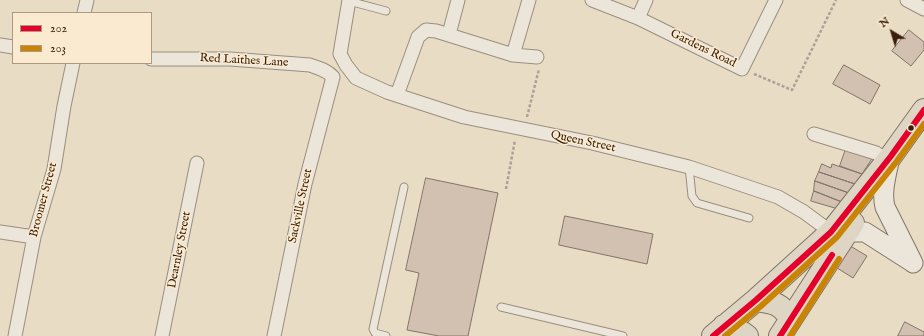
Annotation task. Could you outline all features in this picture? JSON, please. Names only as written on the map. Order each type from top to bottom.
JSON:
[{"type":"highway","points":[[785,328],[839,232],[877,183],[889,158],[924,110]]},
{"type":"highway","points":[[719,331],[839,232]]},
{"type":"highway","points":[[756,300],[773,302],[784,309],[785,328]]},
{"type":"highway","points":[[719,331],[743,333],[747,336]]},
{"type":"street","points":[[84,12],[87,0]]},
{"type":"street","points":[[449,34],[458,0]]},
{"type":"street","points":[[513,55],[529,0]]},
{"type":"street","name":"Gardens Road","points":[[592,0],[638,18],[742,68],[776,0]]},
{"type":"street","points":[[638,18],[646,0]]},
{"type":"street","points":[[907,0],[924,10]]},
{"type":"street","name":"Queen Street","points":[[349,1],[340,54],[356,78],[397,95],[464,117],[592,143],[689,167],[778,197],[839,232]]},
{"type":"street","points":[[397,95],[418,38],[426,30],[436,30],[513,55],[537,57]]},
{"type":"street","points":[[0,45],[12,48]]},
{"type":"street","name":"Red Laithes Lane","points":[[152,59],[230,59],[310,65],[321,69],[333,77]]},
{"type":"street","name":"Broomer Street","points":[[15,336],[34,237],[54,169],[64,106],[74,64]]},
{"type":"street","name":"Sackville Street","points":[[274,336],[305,184],[333,77]]},
{"type":"street","points":[[814,134],[889,158],[884,188],[884,207],[919,265]]},
{"type":"street","name":"Dearnley Street","points":[[162,336],[197,163]]},
{"type":"street","points":[[0,232],[34,237]]},
{"type":"street","points":[[839,232],[865,232],[919,265]]},
{"type":"lane","points":[[349,1],[386,11]]},
{"type":"lane","points":[[689,167],[692,196],[697,203],[749,218]]},
{"type":"lane","points":[[386,336],[376,333],[373,329],[404,187]]},
{"type":"lane","points":[[501,307],[623,336]]},
{"type":"path","points":[[742,68],[792,90],[836,0]]},
{"type":"path","points":[[506,189],[515,139],[524,129],[539,68],[537,57]]},
{"type":"building","points":[[909,30],[924,42],[924,50],[911,66],[892,51]]},
{"type":"building","points":[[844,65],[880,85],[870,104],[833,84]]},
{"type":"building","points":[[847,146],[873,157],[862,174],[840,166]]},
{"type":"building","points":[[822,164],[831,168],[832,164],[862,174],[855,184],[819,172]]},
{"type":"building","points":[[819,172],[855,184],[849,193],[815,181]]},
{"type":"building","points":[[426,178],[498,193],[468,336],[439,336],[407,330],[419,273],[406,270]]},
{"type":"building","points":[[815,181],[849,193],[842,202],[814,191]]},
{"type":"building","points":[[814,191],[842,202],[838,209],[811,201]]},
{"type":"building","points":[[565,216],[653,234],[647,264],[559,245]]},
{"type":"building","points":[[847,244],[867,256],[853,278],[834,266]]},
{"type":"building","points":[[905,322],[924,332],[924,336],[898,336]]},
{"type":"transit line","name":"202","points":[[713,336],[756,300],[831,232],[891,156],[924,110]]},
{"type":"transit line","name":"203","points":[[725,336],[761,306],[837,237],[924,124]]},
{"type":"transit line","name":"202","points":[[780,336],[832,255]]},
{"type":"transit line","name":"203","points":[[790,336],[839,259]]}]
